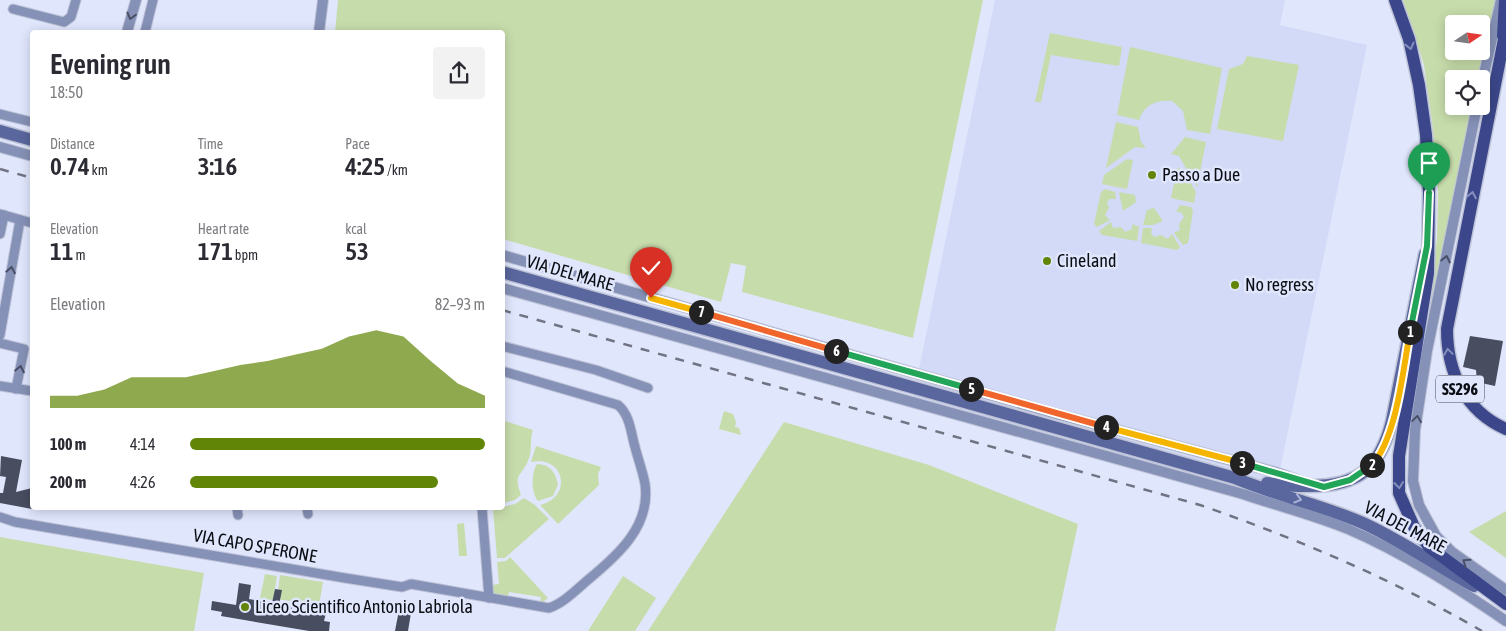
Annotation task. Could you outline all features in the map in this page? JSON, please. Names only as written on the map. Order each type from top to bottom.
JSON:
[{"type":"main road","points":[[1395,0],[1409,39],[1423,111],[1429,193],[1428,273],[1399,456],[1400,493],[1410,521],[1429,547],[1502,597]]},
{"type":"main road","points":[[1502,46],[1505,0]]},
{"type":"main road","name":"SS296","points":[[1506,29],[1449,310],[1447,347],[1455,380],[1466,397],[1486,417],[1506,429]]},
{"type":"main road","points":[[0,131],[30,139]]},
{"type":"main road","points":[[1235,478],[1282,486],[1332,486],[1357,477],[1375,461],[1385,445],[1392,421],[1427,246]]},
{"type":"main road","name":"VIA DEL MARE","points":[[505,273],[1235,478],[1314,504],[1366,525],[1409,546],[1472,585],[1502,597]]},
{"type":"street","points":[[13,9],[64,22],[72,17],[76,0]]},
{"type":"street","points":[[128,30],[136,0]]},
{"type":"street","points":[[146,30],[154,0]]},
{"type":"street","points":[[319,30],[322,0]]},
{"type":"street","points":[[1485,70],[1501,0]]},
{"type":"street","points":[[0,114],[30,122]]},
{"type":"street","points":[[1475,115],[1427,351],[1416,430],[1413,481],[1419,505],[1436,536],[1502,597]]},
{"type":"street","points":[[0,147],[30,155]]},
{"type":"street","points":[[0,234],[2,215],[30,222]]},
{"type":"street","points":[[0,336],[20,220]]},
{"type":"street","points":[[505,256],[1048,411],[1275,472],[1315,486]]},
{"type":"street","points":[[505,289],[1224,489],[1308,515],[1347,529],[1380,545],[1445,580],[1506,621]]},
{"type":"street","points":[[0,343],[24,349],[16,389]]},
{"type":"street","points":[[505,347],[596,370],[648,388]]},
{"type":"street","name":"VIA CAPO SPERONE","points":[[0,518],[402,587],[411,584],[544,609],[558,605],[609,563],[630,540],[640,520],[645,492],[644,480],[627,416],[620,407],[543,381],[505,372]]},
{"type":"street","points":[[0,386],[30,392]]},
{"type":"street","points":[[482,510],[489,598]]},
{"type":"street","name":"VIA CAPO SPERONE","points":[[0,524],[15,522]]},
{"type":"shaded area","points":[[995,0],[1285,0],[1280,25],[1367,45],[1273,504],[912,403]]},
{"type":"green space","points":[[338,0],[983,0],[913,338],[742,292],[746,266],[731,263],[721,302],[505,240],[505,30],[335,30]]},
{"type":"green space","points":[[1403,0],[1496,0],[1490,28],[1490,15],[1445,15],[1445,60],[1483,60],[1481,70],[1445,70],[1445,115],[1471,115],[1421,367],[1437,239],[1438,191],[1433,129],[1424,65]]},
{"type":"green space","points":[[1050,33],[1122,47],[1119,66],[1051,55],[1041,102],[1035,102]]},
{"type":"green space","points":[[1130,47],[1222,68],[1210,134],[1187,130],[1183,111],[1172,101],[1161,101],[1151,104],[1144,110],[1139,120],[1117,115]]},
{"type":"green space","points":[[1247,56],[1299,65],[1283,141],[1217,129],[1229,69],[1243,64]]},
{"type":"green space","points":[[1116,122],[1138,127],[1141,142],[1146,148],[1135,147],[1106,168]]},
{"type":"green space","points":[[1185,137],[1206,142],[1197,187],[1179,156],[1171,154]]},
{"type":"green space","points":[[1127,159],[1133,160],[1127,189],[1102,184],[1104,175]]},
{"type":"green space","points":[[1177,168],[1182,169],[1196,192],[1194,203],[1171,198]]},
{"type":"green space","points":[[1105,189],[1115,192],[1116,199],[1110,199],[1107,202],[1109,208],[1105,215],[1110,220],[1097,227],[1094,224],[1101,192]]},
{"type":"green space","points":[[1119,192],[1135,195],[1136,202],[1123,211]]},
{"type":"green space","points":[[1180,205],[1191,207],[1193,211],[1188,243],[1183,245],[1174,233],[1180,230],[1179,224],[1184,217],[1181,212],[1176,212]]},
{"type":"green space","points":[[1154,208],[1163,221],[1153,225],[1143,225],[1147,210]]},
{"type":"green space","points":[[1111,222],[1113,228],[1121,227],[1125,232],[1132,229],[1132,224],[1139,227],[1137,241],[1102,235],[1099,231]]},
{"type":"green space","points":[[1143,228],[1152,228],[1151,233],[1154,237],[1161,235],[1168,239],[1172,234],[1180,247],[1177,250],[1141,243]]},
{"type":"green space","points":[[724,411],[733,414],[736,422],[735,427],[739,428],[741,435],[719,429]]},
{"type":"green space","points":[[505,421],[533,430],[529,457],[518,479],[521,495],[515,500],[505,502]]},
{"type":"green space","points":[[784,422],[929,465],[1078,524],[1055,631],[648,631]]},
{"type":"green space","points":[[536,446],[601,467],[598,474],[599,485],[558,524],[540,505],[550,501],[557,494],[561,486],[561,478],[557,470],[551,465],[543,462],[531,462]]},
{"type":"green space","points":[[537,464],[542,464],[552,470],[558,485],[553,496],[538,501],[534,493],[533,483]]},
{"type":"green space","points":[[524,498],[535,505],[549,519],[505,558],[497,558],[493,510],[505,510],[505,506],[515,504]]},
{"type":"green space","points":[[1506,511],[1506,558],[1469,532]]},
{"type":"green space","points":[[464,523],[467,556],[459,556],[457,524]]},
{"type":"green space","points":[[0,537],[204,573],[194,631],[0,631]]},
{"type":"green space","points":[[510,557],[548,598],[540,604],[541,597],[509,592],[507,599],[492,593],[492,585],[499,584],[497,562],[506,561]]},
{"type":"green space","points":[[265,574],[277,576],[273,600],[260,598]]},
{"type":"green space","points":[[280,575],[323,582],[319,606],[277,599]]},
{"type":"green space","points":[[623,576],[656,598],[635,631],[588,631]]},
{"type":"building","points":[[1470,336],[1503,341],[1495,386],[1477,382],[1476,370],[1463,367]]},
{"type":"building","points":[[1,456],[22,460],[16,492],[30,488],[30,509],[0,503],[0,493],[3,493],[6,477],[0,476]]},
{"type":"building","name":"Liceo Scientifico Antonio Labriola","points":[[239,583],[251,585],[249,599],[272,603],[275,589],[282,590],[279,605],[326,613],[324,621],[330,622],[329,631],[309,631],[221,616],[222,612],[211,610],[212,601],[236,605]]},
{"type":"building","points":[[399,610],[411,613],[408,631],[395,631]]},
{"type":"railway","points":[[0,169],[30,177]]},
{"type":"railway","points":[[505,311],[1200,505],[1344,561],[1414,594],[1482,631]]},
{"type":"place","name":"Passo a Due","points":[[1152,175]]},
{"type":"place","name":"Cineland","points":[[1047,261]]},
{"type":"place","name":"No regress","points":[[1235,285]]},
{"type":"place","name":"Liceo Scientifico Antonio Labriola","points":[[245,607]]},
{"type":"route","points":[[651,298],[1057,414],[1275,472],[1315,486],[1332,486],[1350,480],[1363,473],[1372,465],[1378,458],[1388,436],[1427,246],[1429,193]]}]
